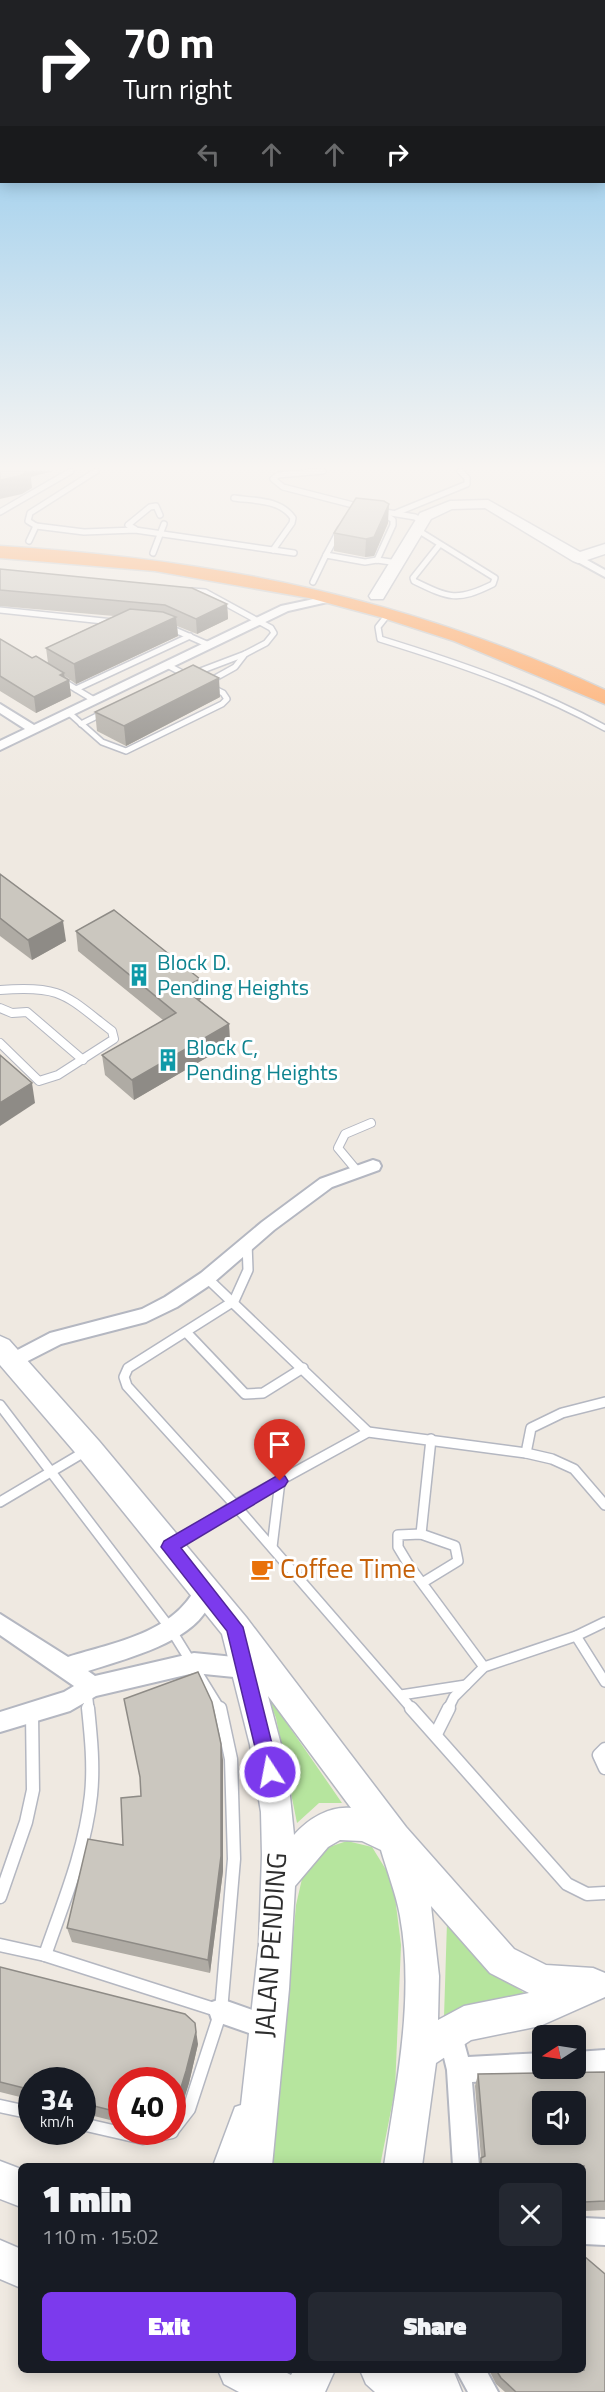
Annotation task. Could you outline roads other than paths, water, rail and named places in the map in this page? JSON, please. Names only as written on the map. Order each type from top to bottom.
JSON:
[{"type":"highway","points":[[217,583],[286,598],[328,598],[389,613],[508,654],[605,698]]},
{"type":"highway","points":[[316,583],[377,596],[521,644],[605,680]]},
{"type":"street","points":[[377,596],[386,583]]},
{"type":"street","points":[[0,746],[257,622],[286,598]]},
{"type":"street","points":[[0,708],[33,729]]},
{"type":"street","points":[[6,1354],[56,1338],[146,1315],[207,1278],[247,1243],[326,1183],[366,1169]]},
{"type":"street","name":"JALAN PENDING","points":[[6,1354],[89,1449],[235,1627],[263,1735],[277,1809],[281,1877],[253,2163]]},
{"type":"street","points":[[68,1667],[112,1654],[170,1628],[195,1611],[205,1590]]},
{"type":"street","points":[[0,1623],[68,1667],[89,1689]]},
{"type":"street","points":[[235,1627],[393,1839],[502,1961],[544,1982],[601,1987]]},
{"type":"street","points":[[0,1722],[70,1701],[89,1689],[194,1663],[244,1668]]},
{"type":"street","points":[[281,1877],[316,1835],[338,1823],[363,1825],[393,1839],[417,1916],[422,1976],[419,2053],[404,2163]]},
{"type":"street","points":[[419,2053],[464,2024],[540,2008],[601,1987]]},
{"type":"street","points":[[221,2011],[266,2027]]},
{"type":"street","points":[[450,2033],[459,2070],[466,2163]]},
{"type":"street","points":[[586,2063],[605,2062]]},
{"type":"street","points":[[459,2070],[532,2066]]},
{"type":"street","points":[[233,2163],[259,2086]]},
{"type":"street","points":[[414,2100],[417,2163]]},
{"type":"street","points":[[0,2180],[18,2187]]},
{"type":"street","points":[[586,2231],[605,2232]]},
{"type":"street","points":[[0,2259],[18,2268]]},
{"type":"street","points":[[244,2373],[282,2392]]},
{"type":"street","points":[[304,2392],[314,2373]]},
{"type":"street","points":[[384,2373],[407,2392]]},
{"type":"street","points":[[434,2373],[442,2392]]},
{"type":"street","points":[[472,2373],[484,2392]]},
{"type":"lane","points":[[418,583],[451,598],[461,600],[493,583]]},
{"type":"lane","points":[[174,679],[245,654],[272,639],[274,633],[271,628],[205,592],[183,591]]},
{"type":"lane","points":[[0,610],[124,623],[114,627]]},
{"type":"lane","points":[[389,613],[378,627],[380,639],[465,665],[572,710],[605,728]]},
{"type":"lane","points":[[159,626],[190,636],[208,645]]},
{"type":"lane","points":[[76,689],[190,636]]},
{"type":"lane","points":[[205,684],[236,667],[245,654]]},
{"type":"lane","points":[[68,712],[99,740],[118,751],[126,751],[227,699],[223,693],[167,665]]},
{"type":"lane","points":[[51,674],[94,700]]},
{"type":"lane","points":[[81,723],[112,709]]},
{"type":"lane","points":[[0,990],[37,987],[64,994],[112,1031],[114,1039],[58,1075],[39,1081],[0,1042]]},
{"type":"lane","points":[[0,1008],[12,1013],[27,1012],[83,1060]]},
{"type":"lane","points":[[366,1169],[339,1148],[345,1134],[371,1123]]},
{"type":"lane","points":[[247,1243],[248,1270],[234,1301],[128,1368],[124,1377],[127,1386],[436,1734],[503,1815],[567,1884],[587,1894],[605,1893]]},
{"type":"lane","points":[[207,1278],[234,1301],[368,1432]]},
{"type":"lane","points":[[186,1332],[245,1394],[263,1393],[303,1368]]},
{"type":"lane","points":[[526,1453],[531,1428],[562,1413],[605,1402]]},
{"type":"lane","points":[[0,1406],[53,1472],[170,1628],[194,1663],[220,1708],[231,1758],[234,1859],[221,2011],[186,2113]]},
{"type":"lane","points":[[170,1547],[235,1505],[368,1432],[431,1439],[552,1459],[574,1469],[605,1505]]},
{"type":"lane","points":[[421,1534],[431,1439]]},
{"type":"lane","points":[[0,1502],[89,1449]]},
{"type":"lane","points":[[272,1547],[280,1481]]},
{"type":"lane","points":[[422,1583],[458,1561],[455,1546],[421,1534],[398,1535],[398,1547],[422,1583],[484,1667]]},
{"type":"lane","points":[[436,1734],[454,1697],[484,1667],[576,1636],[605,1622]]},
{"type":"lane","points":[[576,1636],[605,1682]]},
{"type":"lane","points":[[401,1695],[467,1685]]},
{"type":"lane","points":[[45,1954],[81,1843],[91,1796],[93,1746],[89,1689]]},
{"type":"lane","points":[[0,1897],[26,1822],[33,1790],[32,1713]]},
{"type":"lane","points":[[605,1749],[599,1755],[605,1768]]},
{"type":"lane","points":[[0,1945],[45,1954],[221,2011]]},
{"type":"lane","points":[[0,2106],[18,2110]]},
{"type":"place","name":"Block D. Pending Heights","points":[[139,975]]},
{"type":"place","name":"Block C, Pending Heights","points":[[168,1060]]},
{"type":"place","name":"Coffee Time","points":[[262,1569]]}]
